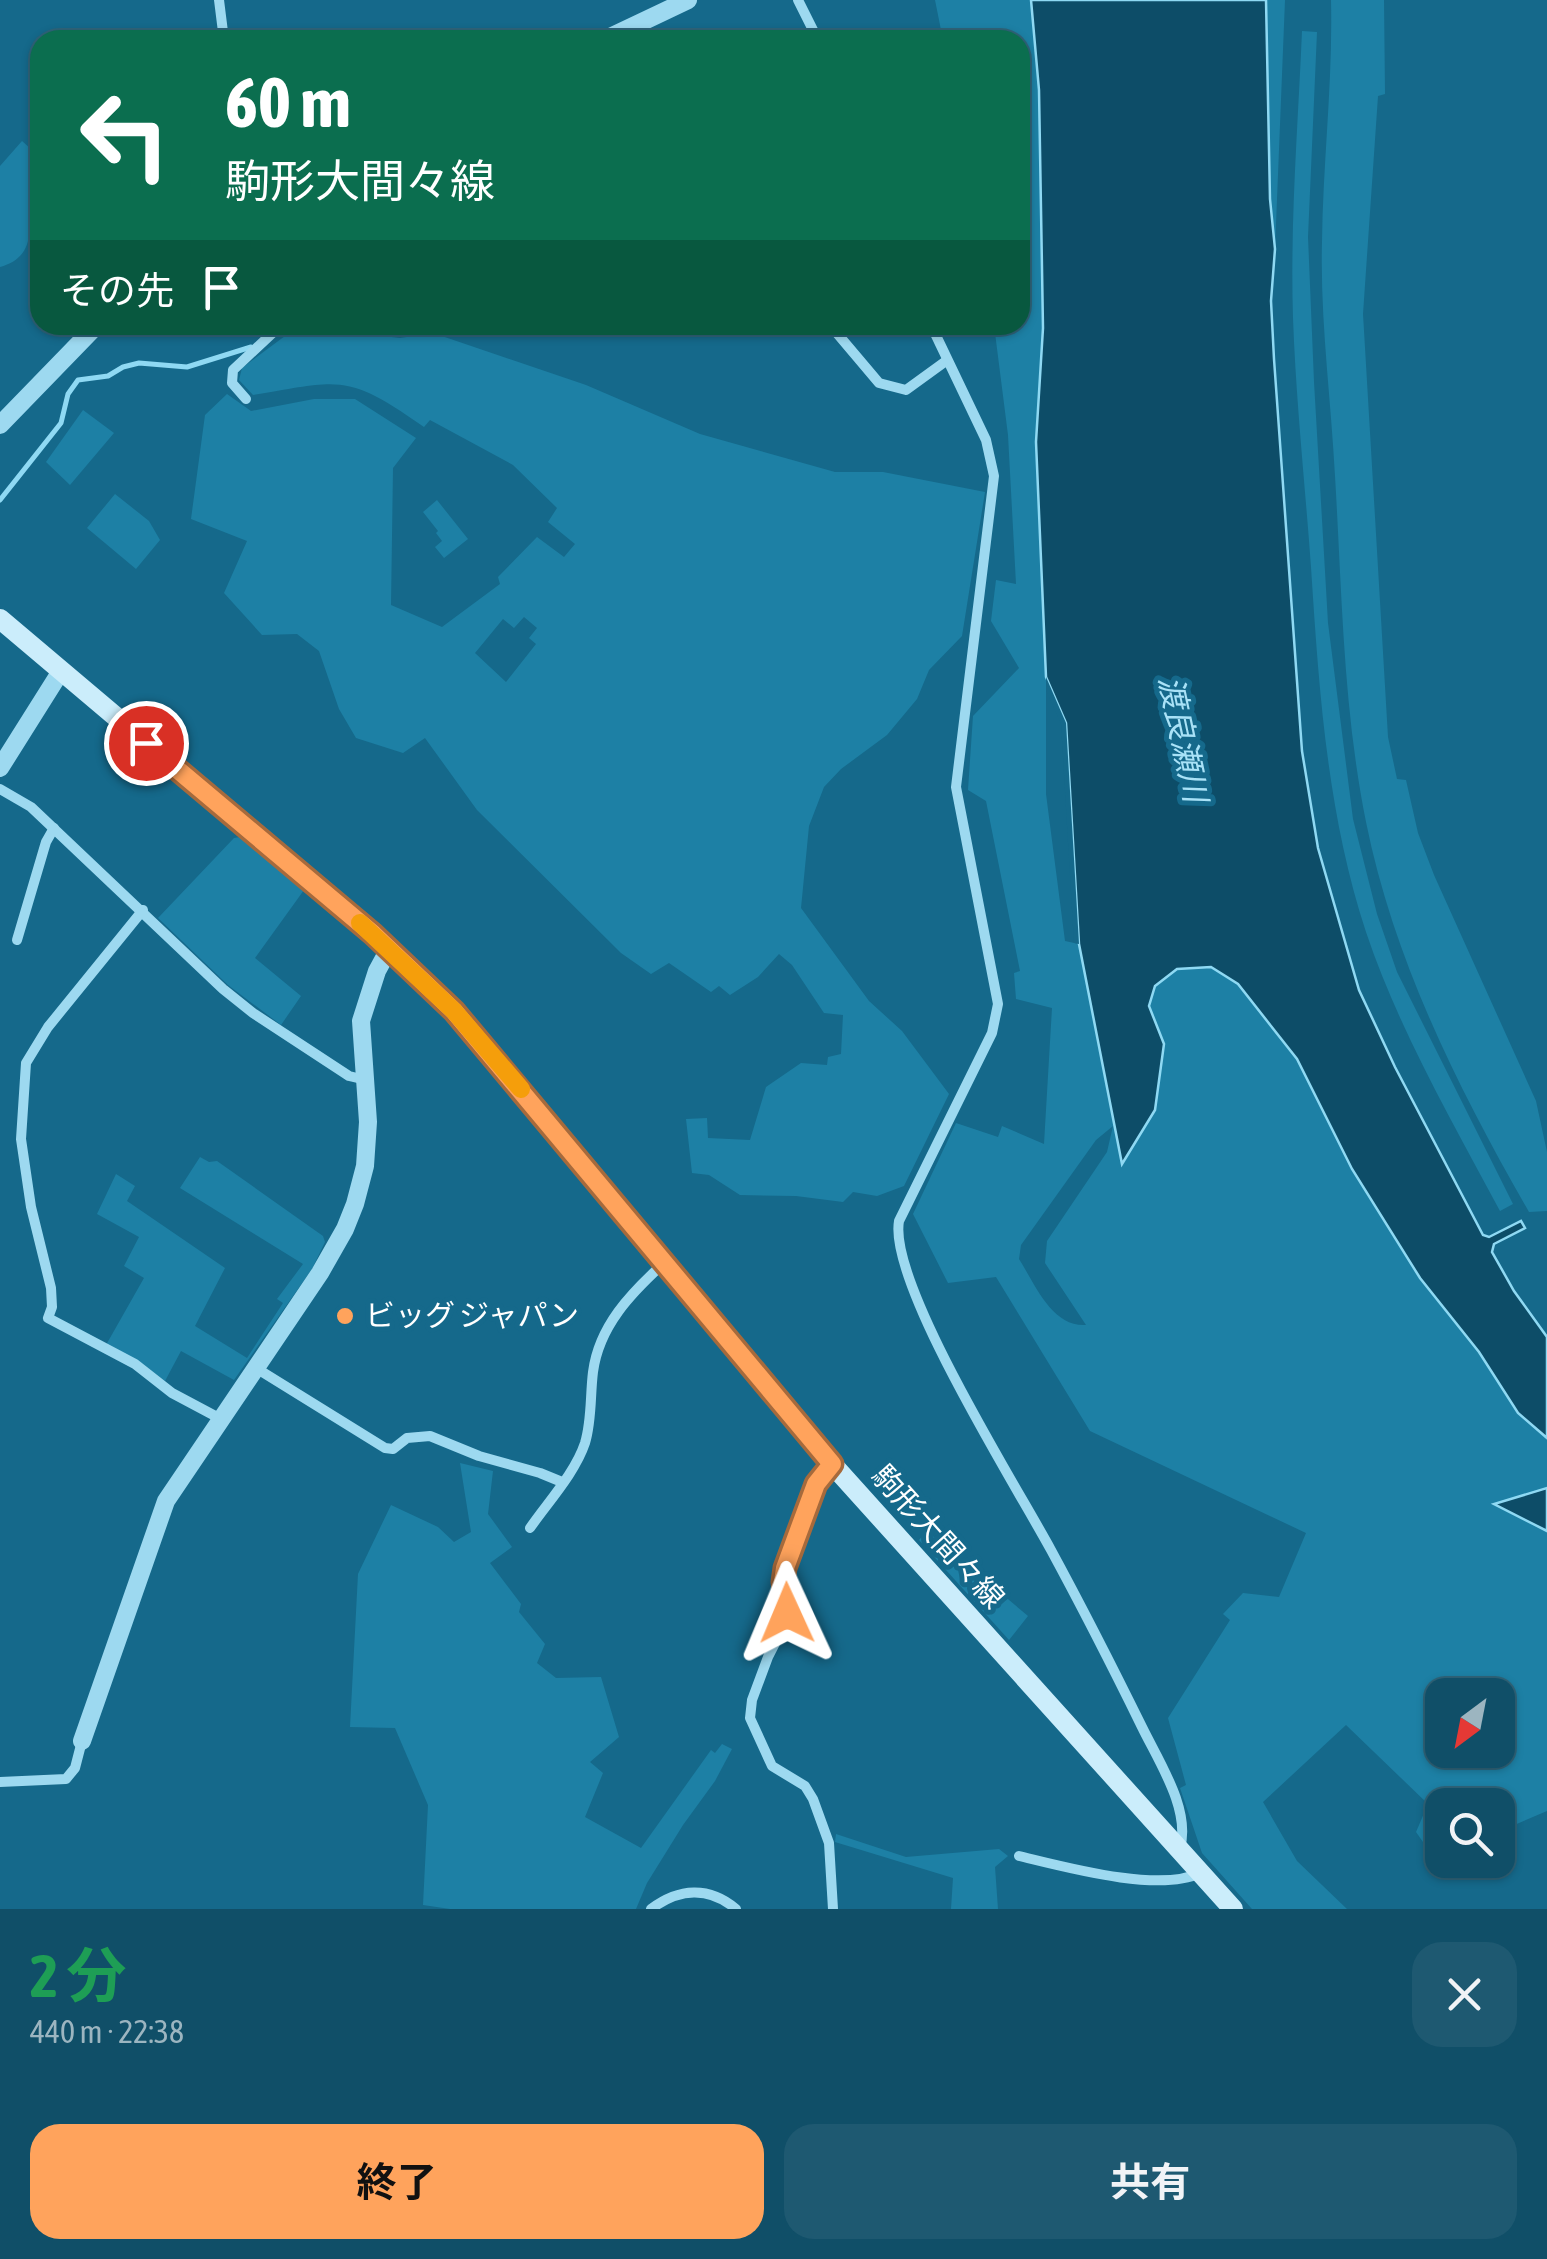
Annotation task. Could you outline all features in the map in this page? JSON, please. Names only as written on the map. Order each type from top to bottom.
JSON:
[{"type":"main road","name":"駒形大間々線","points":[[0,619],[389,949],[454,1011],[832,1464],[1234,1909]]},
{"type":"street","points":[[219,0],[223,30]]},
{"type":"street","points":[[625,30],[688,0]]},
{"type":"street","points":[[798,0],[813,30]]},
{"type":"street","points":[[0,425],[87,335]]},
{"type":"street","points":[[246,398],[232,383],[233,370],[270,335]]},
{"type":"street","points":[[839,335],[883,386],[906,390],[946,361]]},
{"type":"street","points":[[935,335],[986,440],[994,476],[956,787],[998,1004],[992,1033],[922,1171],[899,1220],[896,1236],[937,1341],[1077,1599],[1161,1765],[1182,1822],[1180,1849]]},
{"type":"street","points":[[0,768],[62,671]]},
{"type":"street","points":[[0,789],[22,800],[54,828],[253,1014],[349,1076],[366,1080]]},
{"type":"street","points":[[17,940],[46,842],[54,828]]},
{"type":"street","points":[[143,910],[48,1028],[26,1064],[21,1139],[31,1207],[51,1288],[48,1318],[136,1364],[172,1393],[220,1418]]},
{"type":"street","points":[[0,1782],[66,1779],[75,1768],[157,1520],[176,1482],[340,1240],[355,1204],[368,1142],[366,1080],[360,1045],[362,1012],[376,971],[389,949]]},
{"type":"street","points":[[530,1528],[578,1458],[586,1438],[593,1372],[602,1337],[632,1296],[664,1264]]},
{"type":"street","points":[[255,1367],[385,1448],[393,1449],[413,1436],[430,1436],[562,1482]]},
{"type":"street","points":[[832,1464],[816,1484],[785,1568],[788,1618],[752,1700],[750,1718],[772,1766],[794,1778],[814,1799],[829,1843],[833,1909]]},
{"type":"street","points":[[1019,1856],[1114,1876],[1178,1881],[1201,1873]]},
{"type":"street","points":[[651,1909],[684,1893],[705,1891],[736,1909]]},
{"type":"shaded area","points":[[935,0],[1031,0],[1039,90],[1043,328],[1036,442],[1046,677],[1046,794],[1065,941],[1079,944],[1122,1163],[1155,1110],[1164,1044],[1149,1006],[1155,986],[1177,969],[1211,967],[1238,984],[1297,1059],[1352,1169],[1420,1278],[1479,1352],[1518,1413],[1547,1438],[1547,1488],[1496,1505],[1547,1531],[1547,1811],[1515,1825],[1515,1788],[1425,1788],[1425,1801],[1346,1725],[1263,1802],[1297,1861],[1347,1909],[1252,1909],[1202,1853],[1180,1788],[1186,1785],[1168,1718],[1230,1620],[1223,1614],[1243,1593],[1279,1597],[1306,1533],[1090,1431],[996,1277],[948,1283],[913,1214],[956,1123],[998,1137],[1002,1126],[1044,1144],[1052,1008],[1016,999],[1014,973],[1020,971],[986,801],[968,790],[973,716],[1019,668],[991,621],[996,580],[1016,584],[1008,435],[995,335],[1030,335],[1030,30],[941,30]],"holes":[[[1113,1126],[1107,1152],[1047,1241],[1045,1263],[1086,1325],[1074,1324],[1054,1312],[1019,1259],[1021,1245],[1096,1140]]]},
{"type":"shaded area","points":[[1266,0],[1285,0],[1275,249],[1270,199]]},
{"type":"shaded area","points":[[1331,0],[1384,0],[1385,94],[1378,96],[1363,314],[1388,737],[1397,779],[1406,780],[1418,833],[1434,875],[1536,1101],[1547,1152],[1547,1211],[1529,1212],[1432,1023],[1393,924],[1358,779],[1344,650],[1323,300]]},
{"type":"shaded area","points":[[1302,31],[1317,32],[1308,237],[1314,382],[1328,623],[1353,819],[1377,914],[1397,972],[1513,1204],[1500,1211],[1427,1074],[1379,968],[1353,887],[1334,797],[1317,659],[1293,318],[1293,210]]},
{"type":"shaded area","points":[[22,141],[30,148],[29,236],[21,255],[0,267],[0,166]]},
{"type":"shaded area","points":[[439,335],[586,385],[700,434],[835,472],[883,472],[985,492],[962,636],[929,670],[917,699],[887,735],[841,769],[824,787],[809,826],[801,908],[869,1001],[902,1031],[949,1094],[904,1186],[877,1196],[853,1192],[843,1202],[740,1195],[709,1175],[692,1173],[686,1119],[707,1118],[708,1138],[750,1140],[766,1087],[801,1063],[827,1065],[828,1057],[841,1054],[843,1015],[824,1013],[792,965],[779,954],[758,977],[730,995],[719,986],[711,992],[669,963],[651,974],[621,953],[477,810],[425,738],[403,753],[356,738],[339,709],[319,651],[297,634],[262,635],[224,593],[247,541],[191,519],[205,415],[227,394],[251,411],[314,399],[355,399],[416,438],[393,468],[391,605],[442,627],[500,584],[498,577],[537,537],[564,557],[575,544],[548,522],[557,508],[513,465],[430,420],[424,427],[377,397],[343,385],[306,386],[253,395],[239,380],[242,368],[285,336]],"holes":[[[524,617],[537,628],[529,638],[536,644],[506,682],[475,653],[503,619],[514,628]]]},
{"type":"shaded area","points":[[83,410],[114,433],[70,485],[46,462]]},
{"type":"shaded area","points":[[115,494],[149,521],[160,540],[136,569],[87,528]]},
{"type":"shaded area","points":[[437,500],[468,539],[444,558],[435,547],[442,541],[438,531],[423,512]]},
{"type":"shaded area","points":[[240,837],[304,890],[255,958],[301,996],[281,1025],[228,985],[158,918],[234,838]]},
{"type":"shaded area","points":[[200,1157],[217,1161],[323,1236],[325,1242],[312,1269],[234,1380],[181,1351],[165,1381],[137,1360],[106,1345],[144,1278],[124,1266],[139,1237],[97,1214],[116,1174],[135,1186],[127,1201],[225,1268],[195,1326],[247,1358],[283,1303],[277,1299],[303,1264],[180,1188]]},
{"type":"shaded area","points":[[460,1463],[493,1471],[488,1514],[512,1547],[490,1563],[521,1604],[519,1612],[545,1644],[537,1663],[556,1678],[601,1677],[619,1737],[590,1762],[603,1773],[585,1817],[641,1848],[711,1750],[715,1753],[722,1744],[732,1749],[647,1883],[636,1909],[450,1909],[423,1905],[428,1805],[395,1728],[350,1727],[358,1574],[391,1505],[438,1527],[454,1542],[471,1532]]},
{"type":"shaded area","points":[[927,1531],[1028,1616],[1009,1640],[919,1540]]},
{"type":"shaded area","points":[[1425,1811],[1425,1845],[1416,1832]]},
{"type":"shaded area","points":[[836,1834],[906,1857],[999,1849],[1008,1856],[995,1867],[998,1909],[951,1909],[953,1878],[835,1842]]},
{"type":"water","name":"渡良瀬川","points":[[1031,0],[1266,0],[1270,199],[1275,249],[1271,301],[1274,359],[1302,751],[1318,848],[1359,990],[1483,1235],[1489,1237],[1521,1221],[1525,1228],[1494,1244],[1492,1252],[1547,1337],[1547,1438],[1518,1413],[1479,1352],[1420,1278],[1352,1169],[1297,1059],[1238,984],[1211,967],[1177,969],[1155,986],[1149,1006],[1164,1044],[1155,1110],[1122,1164],[1079,944],[1066,723],[1046,677],[1036,442],[1043,328],[1039,90]]},
{"type":"water","points":[[1547,1488],[1547,1531],[1494,1504]]},
{"type":"pier","points":[[1046,677],[1066,723],[1079,944],[1074,943],[1061,724],[1046,690]]},
{"type":"waterway","points":[[0,500],[61,423],[68,394],[78,380],[108,376],[139,363],[187,367],[251,347]]},
{"type":"slow traffic","points":[[360,923],[454,1011],[521,1089]]},
{"type":"place","name":"ビッグ ジャパン","points":[[345,1316]]},
{"type":"route","points":[[146,743],[373,934],[454,1011],[832,1464],[816,1484],[785,1568],[787,1613]]}]
